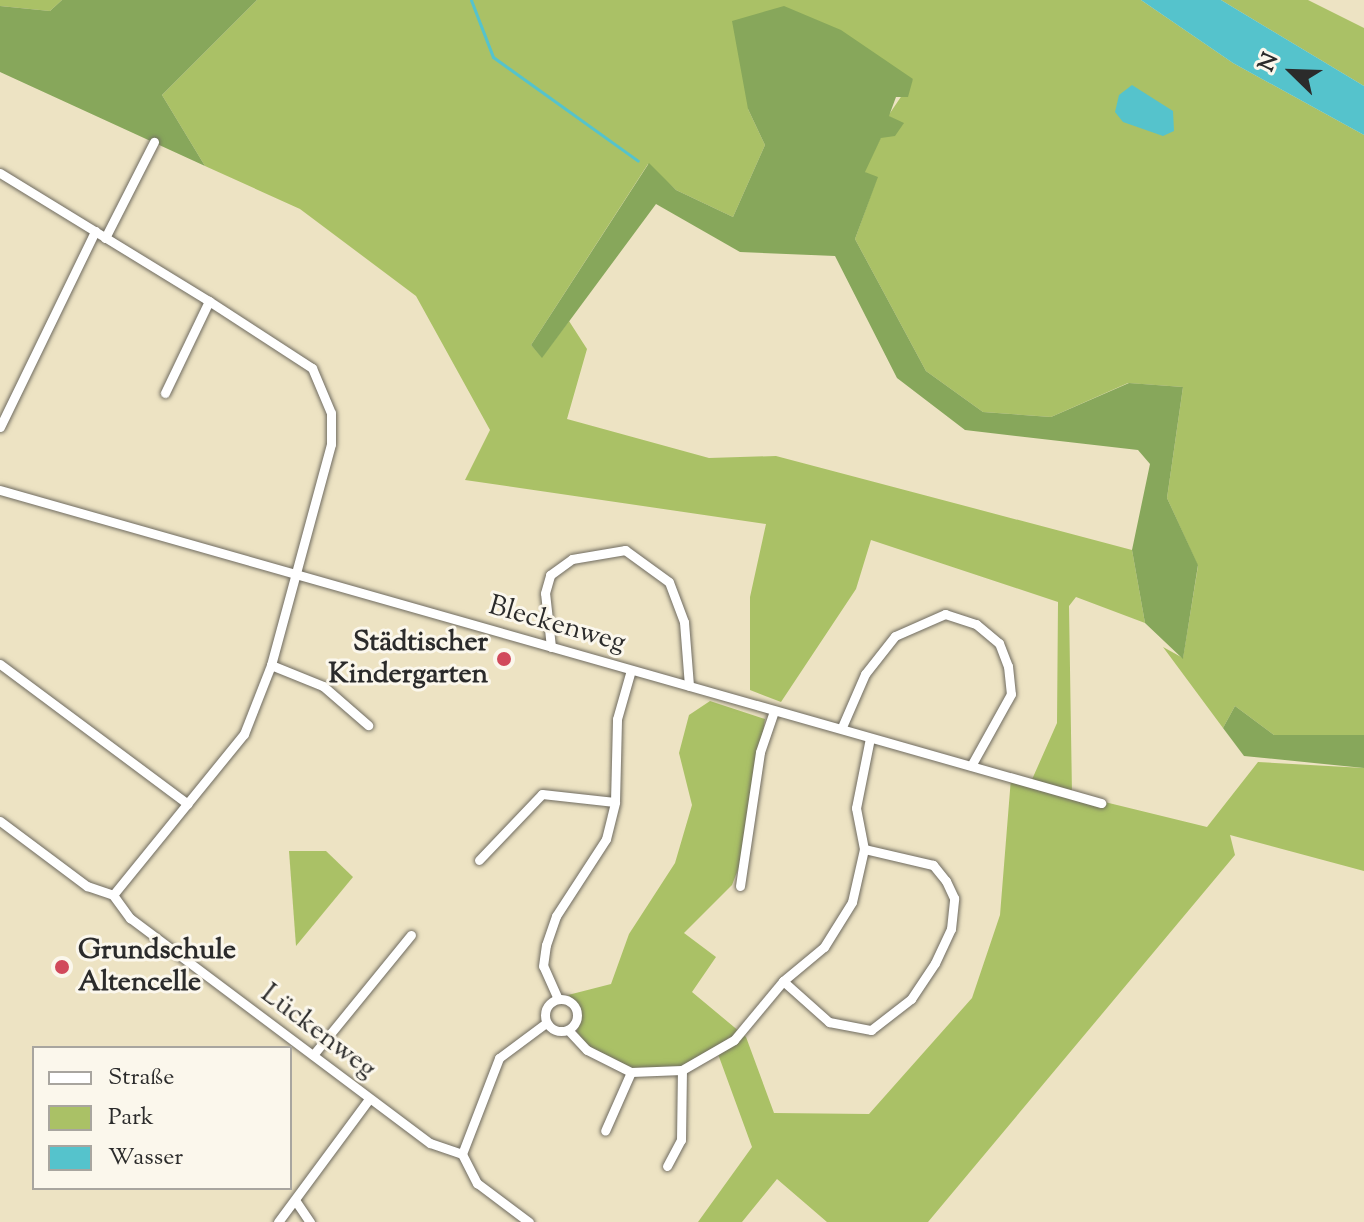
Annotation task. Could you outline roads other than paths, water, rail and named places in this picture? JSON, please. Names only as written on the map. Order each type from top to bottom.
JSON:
[{"type":"street","points":[[105,238],[154,142]]},
{"type":"street","points":[[0,173],[312,368],[331,413],[328,459],[294,571],[271,665],[244,734],[113,895]]},
{"type":"street","points":[[0,427],[95,231]]},
{"type":"street","points":[[165,393],[209,301]]},
{"type":"street","name":"Bleckenweg","points":[[0,490],[294,571],[1101,803]]},
{"type":"street","points":[[551,647],[545,593],[550,575],[572,559],[625,550],[669,582],[684,622],[689,686]]},
{"type":"street","points":[[842,727],[865,674],[895,636],[945,614],[976,624],[999,643],[1008,666],[1011,694],[971,766]]},
{"type":"street","points":[[0,664],[188,804]]},
{"type":"street","points":[[271,665],[323,686],[368,725]]},
{"type":"street","points":[[569,1031],[577,1013],[558,999],[543,966],[546,945],[556,916],[606,839],[615,802],[617,719],[631,670]]},
{"type":"street","points":[[740,886],[757,766],[774,711]]},
{"type":"street","points":[[546,1023],[569,1031],[587,1050],[631,1072],[682,1070],[728,1046],[783,981],[824,947],[845,913],[864,849],[856,808],[870,738]]},
{"type":"street","points":[[479,860],[542,794],[615,802]]},
{"type":"street","name":"Lückenweg","points":[[0,821],[87,886],[113,895],[130,918],[430,1143],[462,1154]]},
{"type":"street","points":[[783,981],[829,1022],[871,1030],[911,999],[935,963],[951,929],[954,898],[946,881],[933,865],[864,849]]},
{"type":"street","points":[[313,1055],[411,935]]},
{"type":"street","points":[[546,1023],[546,1008],[558,999]]},
{"type":"street","points":[[529,1222],[477,1183],[462,1154],[499,1058],[546,1023]]},
{"type":"street","points":[[667,1166],[681,1140],[682,1070]]},
{"type":"street","points":[[605,1131],[631,1072]]},
{"type":"street","points":[[278,1222],[369,1099]]},
{"type":"street","points":[[295,1200],[310,1222]]},
{"type":"water","points":[[1141,0],[1221,0],[1364,86],[1364,135],[1233,63]]},
{"type":"water","points":[[1132,85],[1173,111],[1174,131],[1163,136],[1123,122],[1115,112],[1119,95]]},
{"type":"waterway","points":[[471,0],[493,57],[638,161]]},
{"type":"place","name":"Städtischer Kindergarten","points":[[504,659]]},
{"type":"place","name":"Grundschule Altencelle","points":[[62,967]]}]
